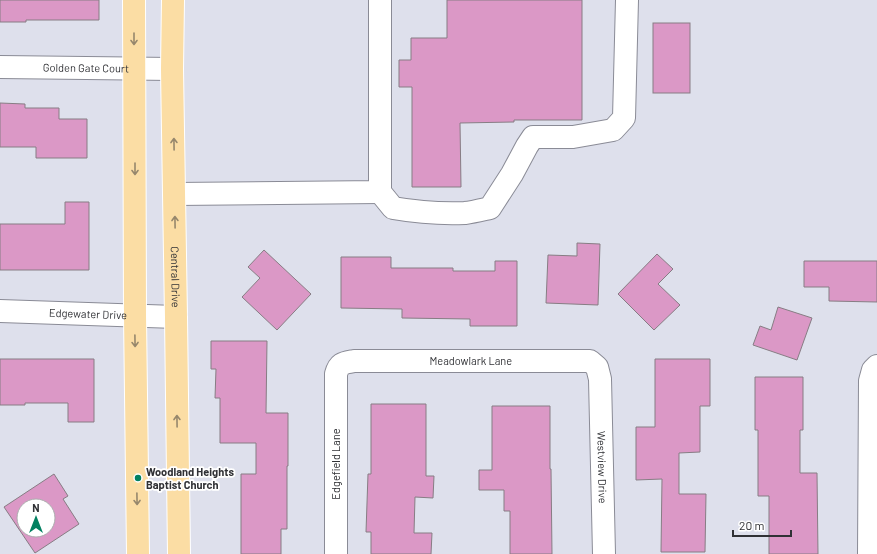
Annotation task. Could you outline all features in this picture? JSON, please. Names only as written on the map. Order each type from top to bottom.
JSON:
[{"type":"main road","points":[[134,0],[135,315],[138,554]]},
{"type":"main road","name":"Central Drive","points":[[173,0],[172,68],[179,554]]},
{"type":"street","points":[[380,0],[380,192],[393,208],[411,211],[435,212],[466,212],[490,208],[512,174],[533,137],[573,137],[613,130],[624,118],[627,0]]},
{"type":"street","name":"Golden Gate Court","points":[[0,67],[172,68]]},
{"type":"street","points":[[174,194],[380,192]]},
{"type":"street","name":"Edgewater Drive","points":[[0,311],[176,317]]},
{"type":"street","name":"Meadowlark Lane","points":[[336,374],[338,368],[343,363],[354,361],[590,361],[598,366],[600,379]]},
{"type":"street","points":[[869,554],[870,381],[872,370],[877,366]]},
{"type":"street","name":"Edgefield Lane","points":[[336,374],[336,554]]},
{"type":"street","name":"Westview Drive","points":[[600,379],[604,554]]},
{"type":"building","points":[[0,0],[99,0],[99,20],[26,20],[26,22],[0,22]]},
{"type":"building","points":[[447,0],[582,0],[582,120],[514,120],[514,122],[460,123],[461,187],[412,187],[412,87],[399,87],[399,60],[411,60],[411,38],[447,38]]},
{"type":"building","points":[[653,23],[690,23],[690,93],[653,93]]},
{"type":"building","points":[[0,103],[25,104],[25,108],[59,108],[59,119],[87,119],[87,158],[36,158],[36,147],[0,147]]},
{"type":"building","points":[[65,202],[89,202],[89,270],[0,270],[0,224],[65,224]]},
{"type":"building","points":[[577,243],[600,244],[598,305],[546,303],[548,255],[577,256]]},
{"type":"building","points":[[264,250],[311,294],[277,330],[242,297],[260,278],[248,267]]},
{"type":"building","points":[[657,254],[673,269],[658,284],[680,305],[654,330],[618,294]]},
{"type":"building","points":[[341,257],[391,257],[391,268],[453,268],[453,271],[495,271],[495,261],[517,261],[517,326],[470,326],[470,319],[402,318],[402,309],[341,308]]},
{"type":"building","points":[[804,261],[877,261],[877,302],[829,301],[829,287],[804,287]]},
{"type":"building","points":[[778,307],[812,318],[797,360],[753,345],[760,326],[771,330]]},
{"type":"building","points":[[211,341],[267,341],[266,413],[288,413],[287,529],[281,529],[281,554],[241,554],[241,474],[256,474],[256,443],[220,443],[220,398],[215,398],[216,369],[211,369]]},
{"type":"building","points":[[0,359],[94,359],[94,422],[68,422],[68,403],[25,403],[25,405],[0,405]]},
{"type":"building","points":[[655,359],[710,359],[710,406],[700,406],[700,452],[679,453],[679,494],[706,494],[705,552],[661,552],[662,479],[636,480],[636,427],[655,427]]},
{"type":"building","points":[[755,377],[803,377],[803,430],[800,430],[800,473],[817,473],[818,554],[769,554],[769,496],[758,496],[758,430],[755,430]]},
{"type":"building","points":[[371,404],[426,404],[426,476],[434,476],[433,498],[415,497],[414,533],[432,533],[431,554],[371,554],[371,532],[366,532],[368,474],[371,474]]},
{"type":"building","points":[[492,406],[550,406],[552,554],[510,554],[510,511],[504,511],[504,490],[479,490],[479,470],[492,470]]},
{"type":"building","points":[[54,474],[68,496],[63,499],[79,524],[35,553],[25,538],[56,538],[56,498],[18,498]]},
{"type":"building","points":[[16,499],[16,525],[4,507]]},
{"type":"place","name":"Woodland Heights Baptist Church","points":[[138,478]]}]
